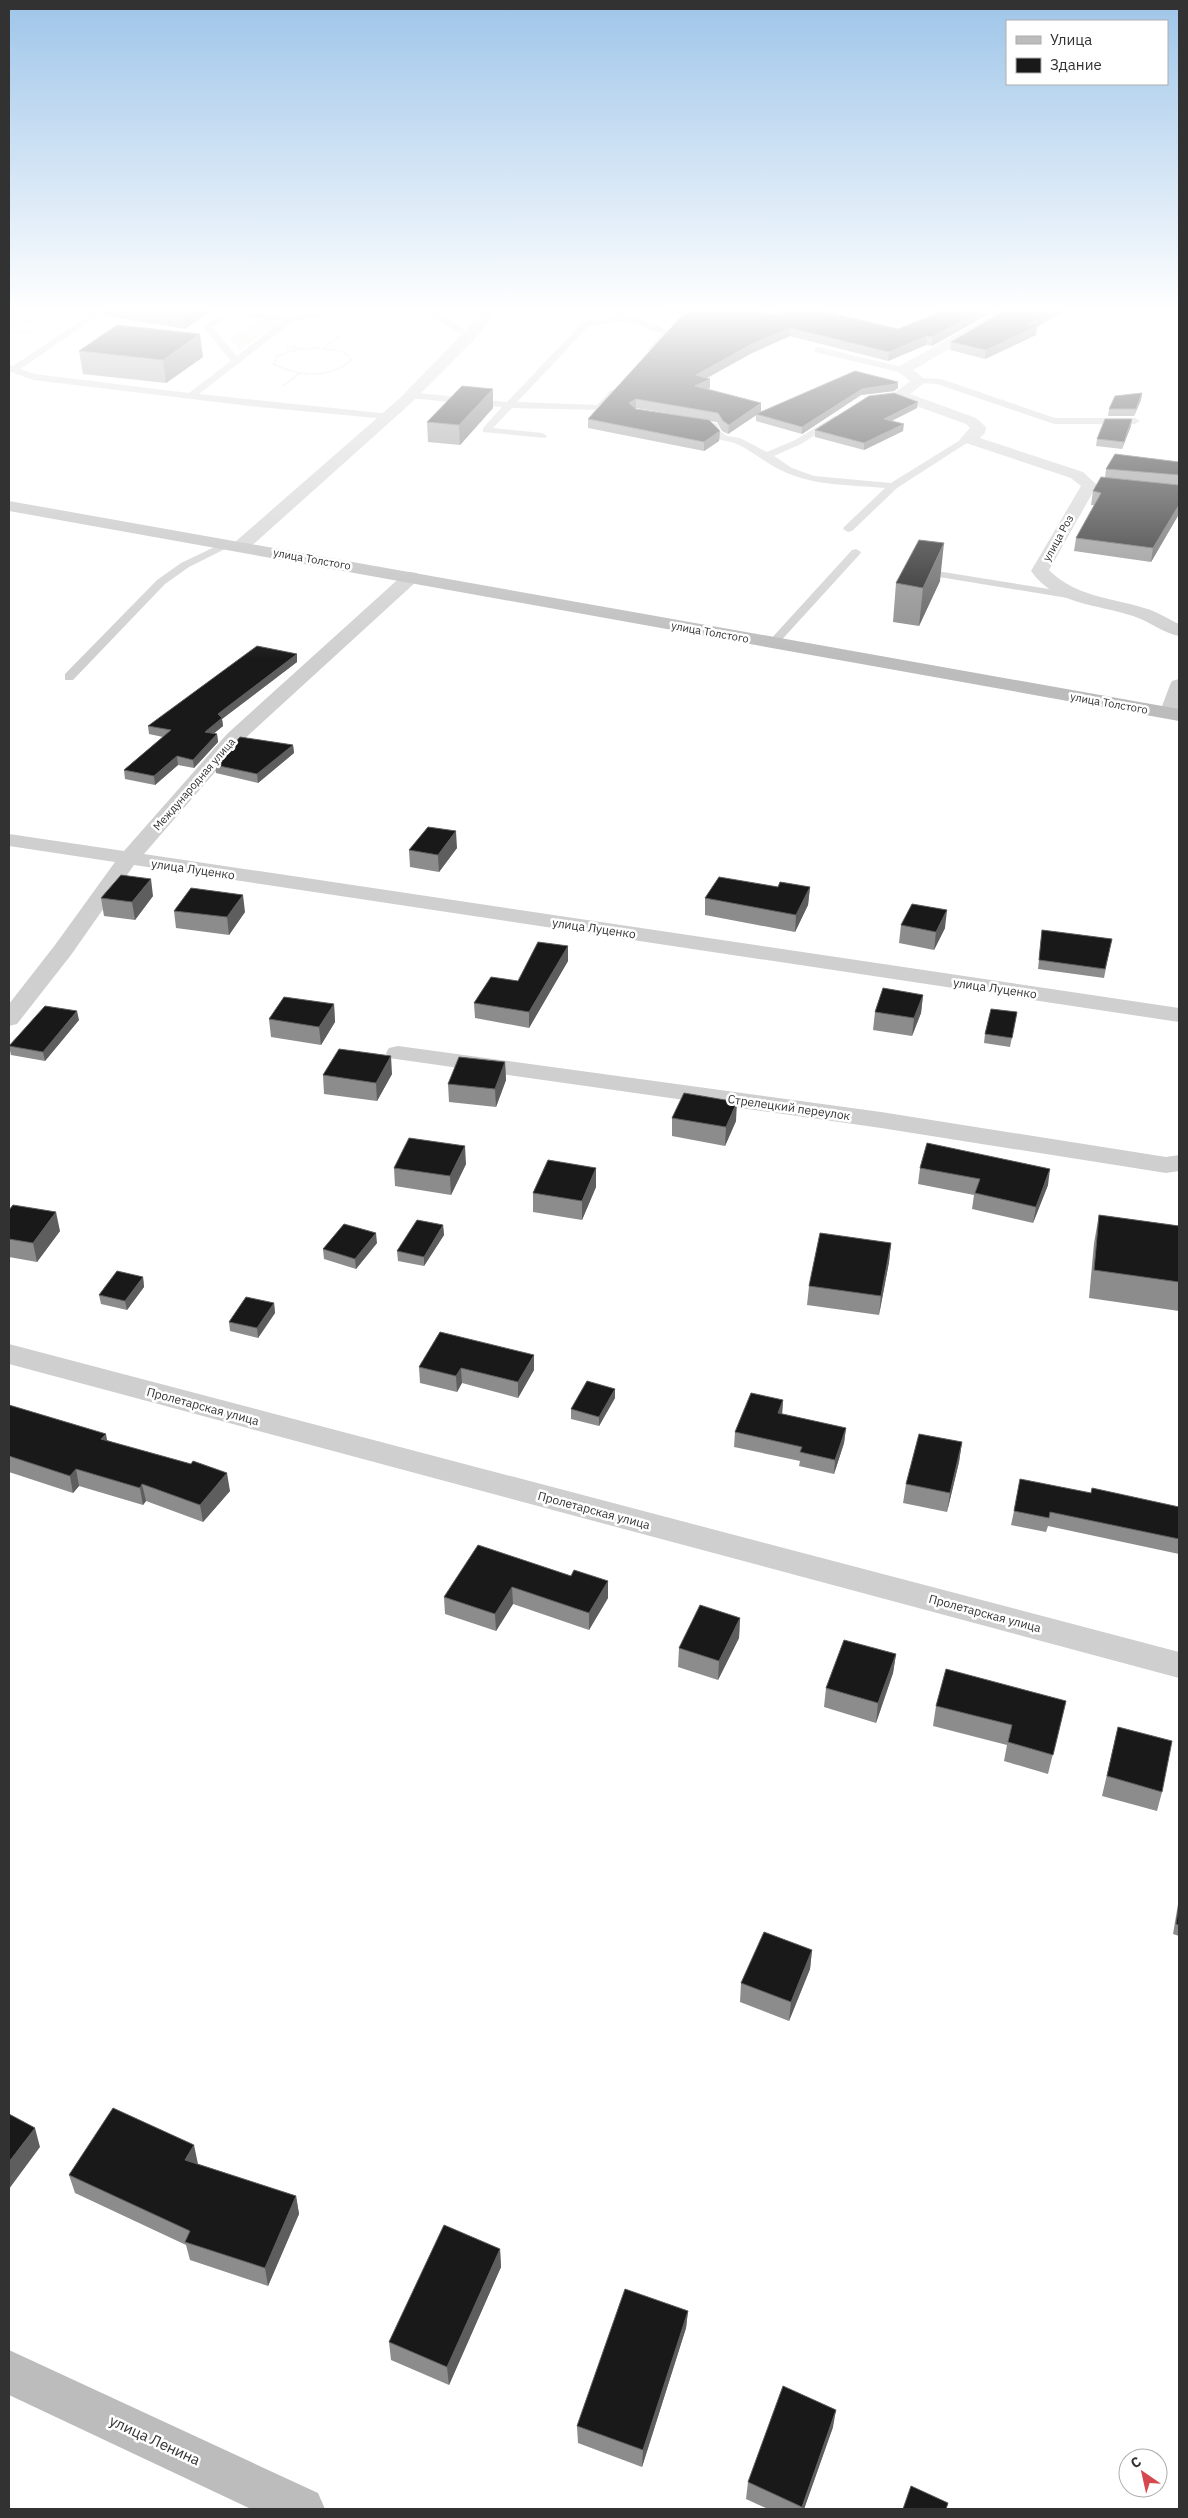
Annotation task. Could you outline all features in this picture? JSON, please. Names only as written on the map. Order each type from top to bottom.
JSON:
[{"type":"main road","name":"улица Толстого","points":[[9,506],[1174,714]]},
{"type":"main road","name":"улица Ленина","points":[[9,2372],[302,2509]]},
{"type":"street","points":[[234,545],[377,425]]},
{"type":"street","points":[[968,439],[977,433],[978,427],[976,425]]},
{"type":"street","name":"улица Роз","points":[[968,439],[1077,475],[1094,485],[1040,571],[1056,587],[1080,597],[1140,612],[1179,631]]},
{"type":"street","name":"Международная улица","points":[[9,1019],[63,950],[128,859],[234,738],[411,577]]},
{"type":"street","points":[[1174,714],[1179,685]]},
{"type":"street","name":"улица Луценко","points":[[9,840],[1179,1015]]},
{"type":"street","name":"Стрелецкий переулок","points":[[398,1054],[881,1120],[1166,1166],[1179,1163]]},
{"type":"street","name":"Пролетарская улица","points":[[9,1354],[1179,1665]]},
{"type":"lane","points":[[491,425],[486,430],[542,436]]},
{"type":"lane","points":[[708,425],[714,426],[717,434],[726,439],[737,440],[768,456],[788,470],[813,479],[893,486]]},
{"type":"lane","points":[[768,456],[798,442],[827,425]]},
{"type":"lane","points":[[848,529],[893,486],[968,439]]},
{"type":"lane","points":[[69,677],[161,582],[185,565],[234,545]]},
{"type":"lane","points":[[773,643],[856,552]]},
{"type":"lane","points":[[937,574],[1080,597]]},
{"type":"building","points":[[616,425],[714,425],[720,431],[704,442]]},
{"type":"building","points":[[793,425],[806,425],[802,427]]},
{"type":"building","points":[[824,425],[903,425],[864,443],[815,430]]},
{"type":"building","points":[[1103,425],[1130,425],[1124,442],[1097,439]]},
{"type":"building","points":[[1115,454],[1179,462],[1179,475],[1106,469]]},
{"type":"building","points":[[1101,477],[1179,485],[1179,505],[1153,548],[1076,538],[1101,493],[1093,491]]},
{"type":"building","points":[[919,540],[944,543],[923,588],[896,583]]},
{"type":"building","points":[[257,646],[297,654],[218,714],[222,718],[205,732],[217,734],[193,760],[177,756],[154,776],[124,770],[171,730],[148,726]]},
{"type":"building","points":[[240,737],[293,745],[257,774],[215,765]]},
{"type":"building","points":[[428,827],[456,831],[438,855],[409,850]]},
{"type":"building","points":[[121,875],[151,879],[132,902],[101,898]]},
{"type":"building","points":[[719,877],[778,887],[780,882],[810,887],[796,915],[705,898]]},
{"type":"building","points":[[191,888],[243,895],[227,917],[174,911]]},
{"type":"building","points":[[912,904],[947,910],[936,932],[901,925]]},
{"type":"building","points":[[1042,930],[1112,939],[1105,969],[1039,960]]},
{"type":"building","points":[[538,942],[568,946],[529,1012],[474,1003],[491,977],[518,981]]},
{"type":"building","points":[[883,988],[923,995],[914,1018],[875,1012]]},
{"type":"building","points":[[284,997],[334,1004],[319,1027],[269,1019]]},
{"type":"building","points":[[45,1006],[77,1011],[43,1052],[9,1046]]},
{"type":"building","points":[[991,1009],[1017,1012],[1012,1038],[985,1034]]},
{"type":"building","points":[[339,1049],[391,1056],[376,1083],[323,1075]]},
{"type":"building","points":[[459,1057],[505,1062],[495,1089],[448,1084]]},
{"type":"building","points":[[684,1093],[737,1102],[726,1127],[672,1118]]},
{"type":"building","points":[[409,1138],[465,1146],[450,1176],[394,1168]]},
{"type":"building","points":[[927,1143],[1050,1169],[1036,1207],[975,1193],[980,1179],[920,1168]]},
{"type":"building","points":[[548,1160],[596,1168],[582,1201],[533,1193]]},
{"type":"building","points":[[13,1205],[56,1212],[33,1243],[9,1239],[9,1210]]},
{"type":"building","points":[[1099,1215],[1179,1226],[1179,1282],[1094,1270]]},
{"type":"building","points":[[417,1220],[443,1225],[424,1257],[397,1251]]},
{"type":"building","points":[[344,1224],[376,1233],[355,1259],[323,1249]]},
{"type":"building","points":[[820,1233],[891,1243],[881,1296],[809,1286]]},
{"type":"building","points":[[117,1271],[143,1277],[125,1301],[99,1295]]},
{"type":"building","points":[[246,1297],[274,1303],[257,1328],[229,1322]]},
{"type":"building","points":[[440,1332],[534,1355],[518,1382],[461,1368],[456,1376],[419,1367]]},
{"type":"building","points":[[587,1381],[615,1389],[599,1417],[571,1409]]},
{"type":"building","points":[[751,1393],[783,1400],[778,1413],[846,1428],[835,1460],[800,1452],[802,1447],[735,1432]]},
{"type":"building","points":[[9,1405],[106,1434],[101,1439],[191,1464],[193,1461],[227,1473],[200,1505],[142,1484],[140,1488],[76,1469],[70,1476],[9,1456]]},
{"type":"building","points":[[919,1434],[962,1442],[950,1493],[906,1484]]},
{"type":"building","points":[[1020,1479],[1091,1493],[1092,1488],[1179,1507],[1179,1539],[1050,1512],[1049,1518],[1014,1511]]},
{"type":"building","points":[[478,1545],[571,1576],[574,1570],[608,1581],[589,1613],[512,1587],[495,1614],[444,1597]]},
{"type":"building","points":[[700,1605],[740,1618],[719,1661],[679,1648]]},
{"type":"building","points":[[844,1640],[896,1654],[878,1703],[826,1688]]},
{"type":"building","points":[[946,1669],[1066,1701],[1053,1755],[1008,1742],[1012,1725],[936,1706]]},
{"type":"building","points":[[1118,1727],[1172,1741],[1162,1792],[1107,1776]]},
{"type":"building","points":[[1179,1904],[1179,1925],[1176,1924]]},
{"type":"building","points":[[764,1932],[812,1950],[791,2002],[741,1983]]},
{"type":"building","points":[[113,2108],[194,2145],[185,2160],[296,2196],[265,2268],[185,2242],[190,2231],[69,2175]]},
{"type":"building","points":[[9,2114],[35,2128],[9,2162]]},
{"type":"building","points":[[444,2225],[500,2249],[447,2367],[389,2342]]},
{"type":"building","points":[[625,2289],[688,2311],[643,2450],[577,2426]]},
{"type":"building","points":[[783,2386],[836,2410],[802,2507],[748,2482]]},
{"type":"building","points":[[911,2486],[948,2503],[946,2509],[903,2509]]}]
